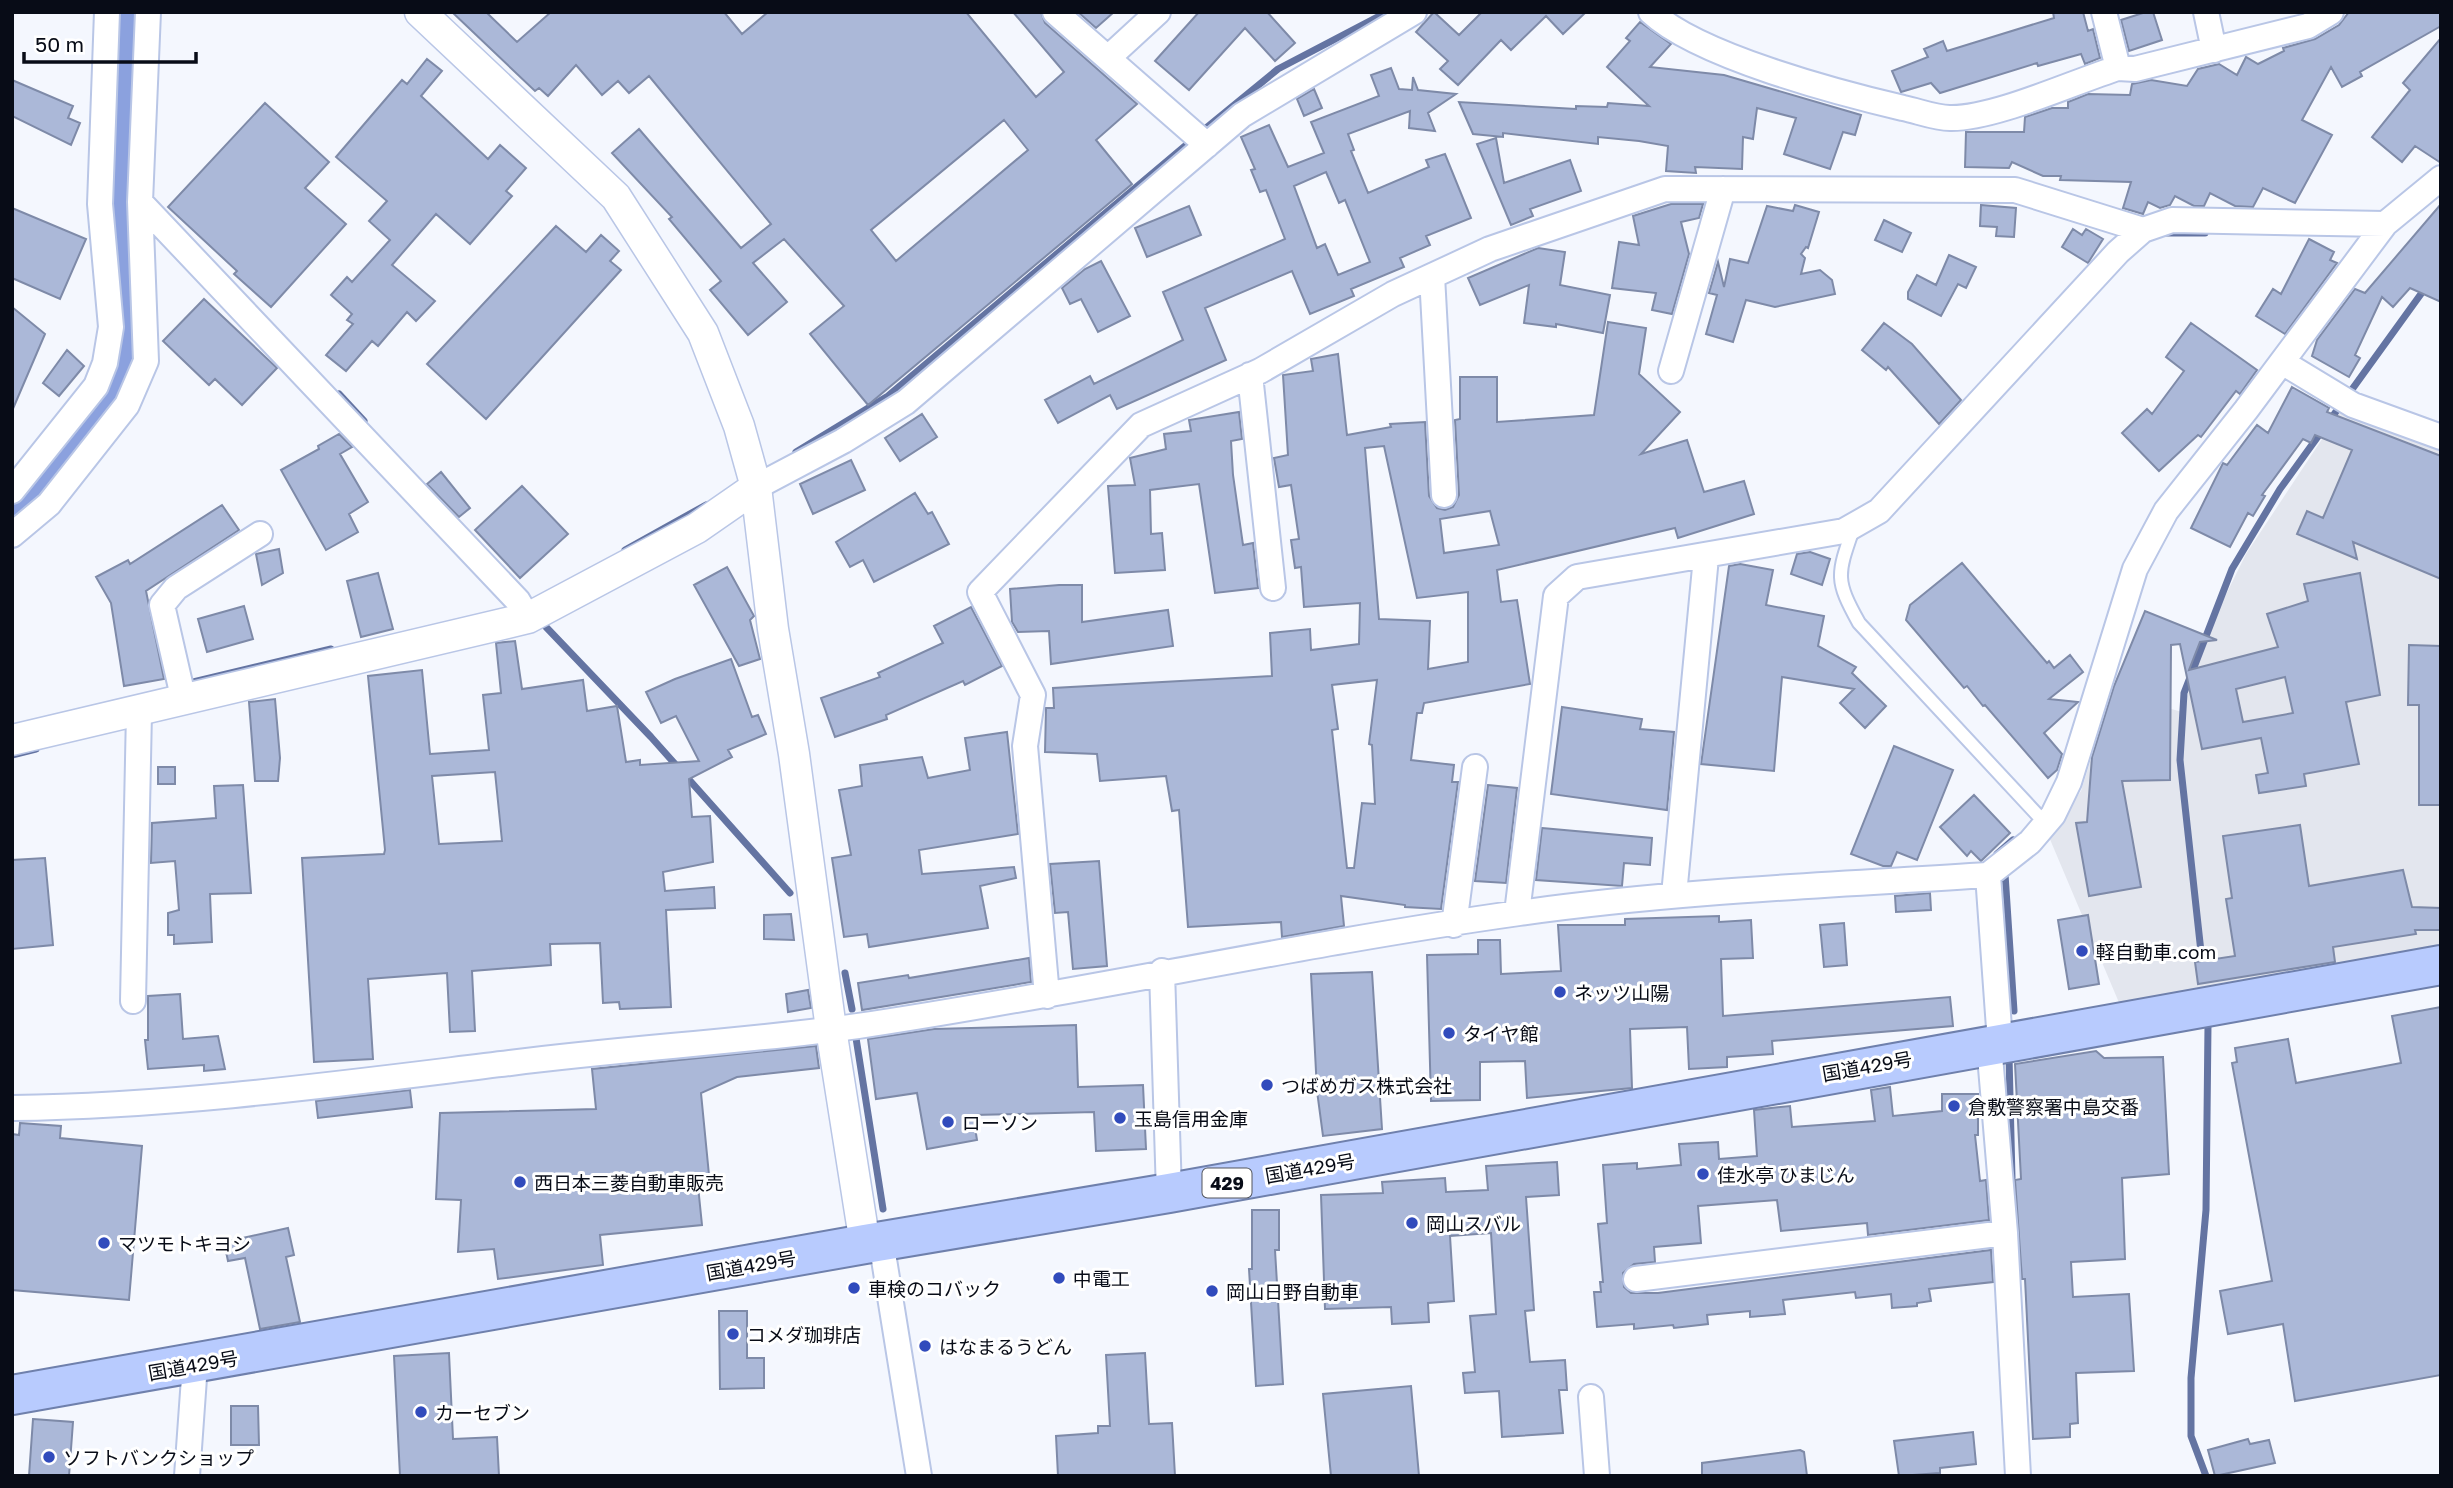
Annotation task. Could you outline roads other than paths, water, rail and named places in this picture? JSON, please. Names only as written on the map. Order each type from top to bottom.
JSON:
[{"type":"highway","name":"国道429号","points":[[12,1395],[1169,1193],[2441,965]]},
{"type":"street","points":[[12,491],[96,386],[105,363],[111,327],[100,204],[107,12]]},
{"type":"street","points":[[12,535],[49,503],[127,405],[139,383],[146,361],[140,202],[148,12]]},
{"type":"street","points":[[420,12],[616,197],[703,333],[739,426],[756,487],[831,1029],[919,1476]]},
{"type":"street","points":[[1055,12],[1207,145]]},
{"type":"street","points":[[1108,58],[1158,12]]},
{"type":"street","points":[[1651,12],[1707,45],[1747,62],[1879,103],[1949,118],[1984,115],[2118,68],[2135,69],[2308,26],[2331,12]]},
{"type":"street","points":[[2104,12],[2118,68]]},
{"type":"street","points":[[2206,12],[2214,50]]},
{"type":"street","points":[[12,740],[139,712],[182,691],[523,609],[697,528],[756,487],[844,442],[906,402],[1242,115],[1396,16]]},
{"type":"street","points":[[12,1108],[225,1097],[567,1056],[831,1029],[1047,996],[1162,971],[1517,913],[1674,895],[1988,875],[2030,842],[2046,824],[2069,782],[2135,569],[2166,511],[2385,224],[2441,177]]},
{"type":"street","points":[[1047,996],[1025,746],[1032,695],[981,592],[1141,425],[1250,375],[1393,294],[1490,249],[1665,189],[2015,190],[2143,230]]},
{"type":"street","points":[[1671,371],[1723,189]]},
{"type":"street","points":[[140,202],[523,609]]},
{"type":"street","points":[[1517,913],[1556,596],[1577,577],[1706,557],[1844,531],[1879,511],[2118,252],[2143,230],[2172,220],[2385,224]]},
{"type":"street","points":[[1432,276],[1444,495]]},
{"type":"street","points":[[2282,362],[2343,400],[2441,437]]},
{"type":"street","points":[[1250,375],[1273,588]]},
{"type":"street","points":[[182,691],[162,605],[176,589],[260,534]]},
{"type":"street","points":[[1674,895],[1706,557]]},
{"type":"street","points":[[134,1001],[139,712]]},
{"type":"street","points":[[1454,925],[1475,767]]},
{"type":"street","points":[[1988,875],[2018,1476]]},
{"type":"street","points":[[1162,971],[1169,1193]]},
{"type":"street","points":[[1636,1279],[2005,1233]]},
{"type":"street","points":[[187,1476],[195,1364]]},
{"type":"street","points":[[1591,1397],[1597,1476]]},
{"type":"lane","points":[[1854,525],[1840,565],[1840,590],[1859,623],[2046,824]]},
{"type":"waterway","points":[[12,511],[102,407],[124,371],[127,326],[120,194],[126,12]]},
{"type":"waterway","points":[[1200,133],[1278,69],[1387,12]]},
{"type":"waterway","points":[[796,452],[888,396],[1191,141]]},
{"type":"waterway","points":[[120,194],[128,196]]},
{"type":"waterway","points":[[2164,233],[2205,233]]},
{"type":"waterway","points":[[2202,961],[2180,760],[2184,693],[2232,569],[2280,489],[2426,287]]},
{"type":"waterway","points":[[339,394],[364,421]]},
{"type":"waterway","points":[[625,550],[706,505]]},
{"type":"waterway","points":[[546,627],[651,737],[790,893]]},
{"type":"waterway","points":[[189,683],[331,649]]},
{"type":"waterway","points":[[12,755],[36,749]]},
{"type":"waterway","points":[[1997,854],[2013,840]]},
{"type":"waterway","points":[[2005,874],[2014,1011]]},
{"type":"waterway","points":[[845,973],[852,1009]]},
{"type":"waterway","points":[[2206,1476],[2191,1436],[2191,1378],[2206,1210],[2208,1025]]},
{"type":"waterway","points":[[856,1038],[883,1209]]},
{"type":"waterway","points":[[2009,1056],[2012,1178]]},
{"type":"place","name":"軽自動車.com","points":[[2082,951]]},
{"type":"place","name":"ネッツ山陽","points":[[1560,992]]},
{"type":"place","name":"タイヤ館","points":[[1449,1033]]},
{"type":"place","name":"つばめガス株式会社","points":[[1267,1085]]},
{"type":"place","name":"倉敷警察署中島交番","points":[[1954,1106]]},
{"type":"place","name":"玉島信用金庫","points":[[1120,1118]]},
{"type":"place","name":"ローソン","points":[[948,1122]]},
{"type":"place","name":"佳水亭 ひまじん","points":[[1703,1174]]},
{"type":"place","name":"西日本三菱自動車販売","points":[[520,1182]]},
{"type":"place","name":"岡山スバル","points":[[1412,1223]]},
{"type":"place","name":"マツモトキヨシ","points":[[104,1243]]},
{"type":"place","name":"中電工","points":[[1059,1278]]},
{"type":"place","name":"車検のコバック","points":[[854,1288]]},
{"type":"place","name":"岡山日野自動車","points":[[1212,1291]]},
{"type":"place","name":"コメダ珈琲店","points":[[733,1334]]},
{"type":"place","name":"はなまるうどん","points":[[925,1346]]},
{"type":"place","name":"カーセブン","points":[[421,1412]]},
{"type":"place","name":"ソフトバンクショップ","points":[[49,1457]]}]
